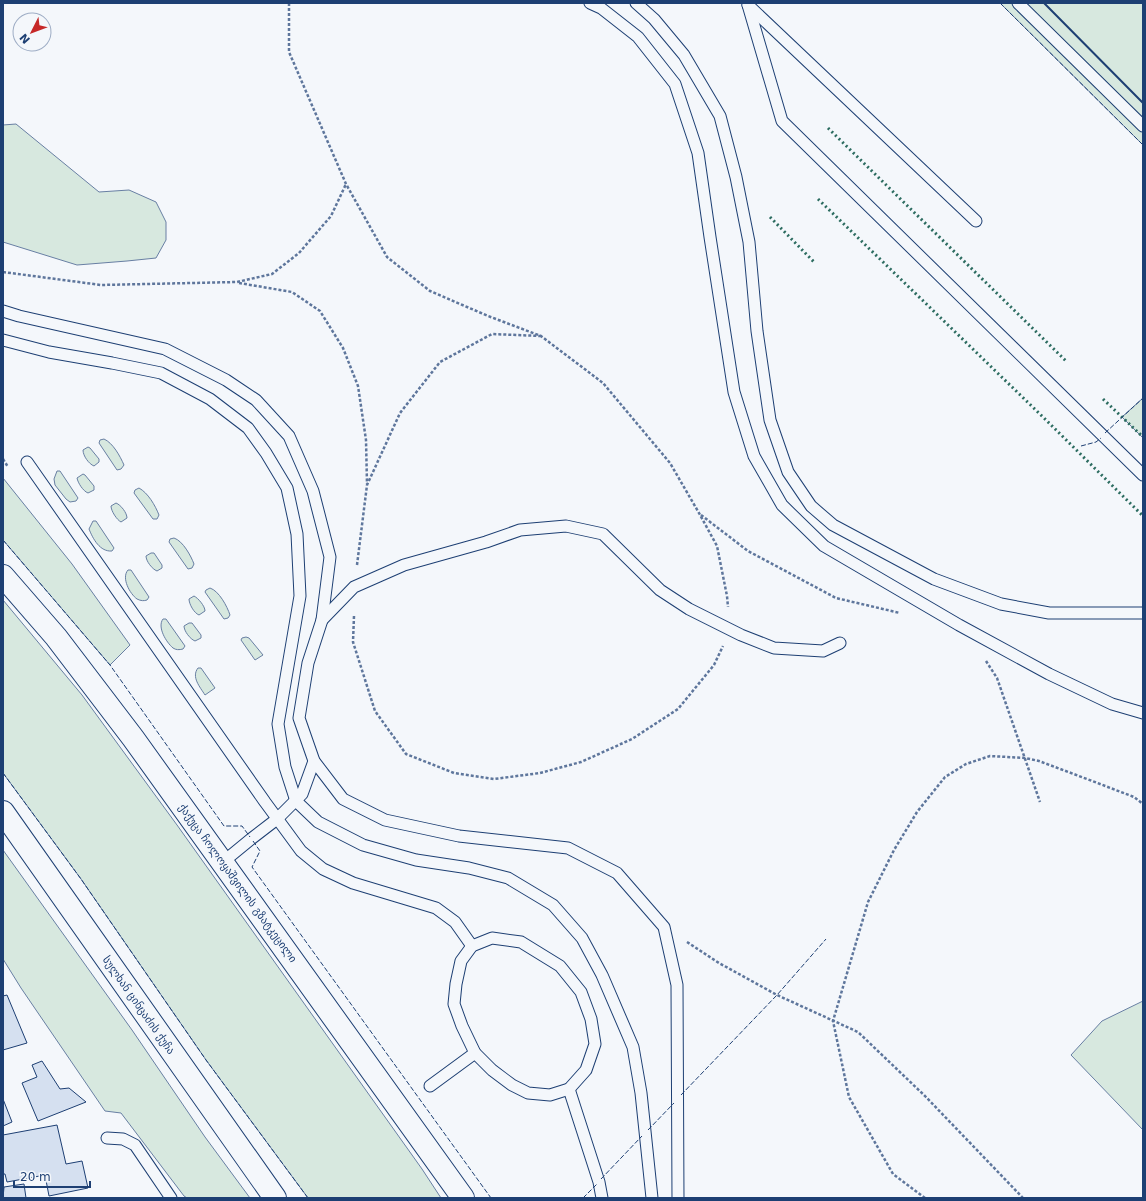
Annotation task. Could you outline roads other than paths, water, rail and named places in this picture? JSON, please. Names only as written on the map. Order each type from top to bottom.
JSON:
[{"type":"main road","name":"ქაქუცა ჩოლოყაშვილის გზატკეცილი","points":[[3,576],[56,637],[92,684],[223,862],[463,1198]]},
{"type":"main road","name":"სულხან ცინცაძის ქუჩა","points":[[3,812],[275,1198]]},
{"type":"lane","points":[[590,3],[601,8],[638,37],[675,84],[698,153],[734,392],[754,456],[782,505],[824,546],[959,625],[1049,674],[1112,704],[1143,713]]},
{"type":"lane","points":[[636,3],[654,19],[684,55],[720,116],[736,177],[749,242],[757,332],[770,420],[788,472],[811,506],[833,525],[928,575],[1001,604],[1049,613],[1143,613]]},
{"type":"lane","points":[[1018,3],[1143,126]]},
{"type":"lane","points":[[747,4],[976,221]]},
{"type":"lane","points":[[747,4],[782,121],[1143,475]]},
{"type":"lane","points":[[3,311],[19,316],[165,349],[226,380],[256,400],[289,436],[313,491],[330,557],[322,620],[308,663],[299,718],[314,761],[342,799],[385,820],[459,836],[568,848],[618,873],[664,927],[677,985],[678,1198]]},
{"type":"lane","points":[[3,340],[49,352],[161,373],[210,399],[248,428],[266,453],[287,488],[297,534],[300,596],[278,724],[285,767],[296,801],[318,822],[363,845],[416,860],[469,868],[508,878],[553,905],[582,938],[602,975],[633,1047],[641,1093],[652,1198]]},
{"type":"lane","points":[[27,462],[277,819],[302,851],[323,869],[354,883],[436,908],[455,922],[472,946]]},
{"type":"lane","points":[[322,620],[354,587],[404,565],[486,542],[520,530],[566,526],[603,534],[660,590],[689,609],[774,648],[823,652],[840,643]]},
{"type":"lane","points":[[223,862],[277,819],[296,801],[302,794],[314,761]]},
{"type":"lane","points":[[492,938],[521,942],[560,966],[581,992],[591,1020],[595,1044],[586,1070],[569,1089],[550,1095],[528,1093],[492,1070],[475,1053],[462,1026],[454,1004],[461,960],[472,946],[492,938]]},
{"type":"lane","points":[[430,1086],[475,1053]]},
{"type":"lane","points":[[569,1089],[599,1182],[602,1198]]},
{"type":"lane","points":[[107,1138],[123,1139],[135,1145],[171,1198]]}]
